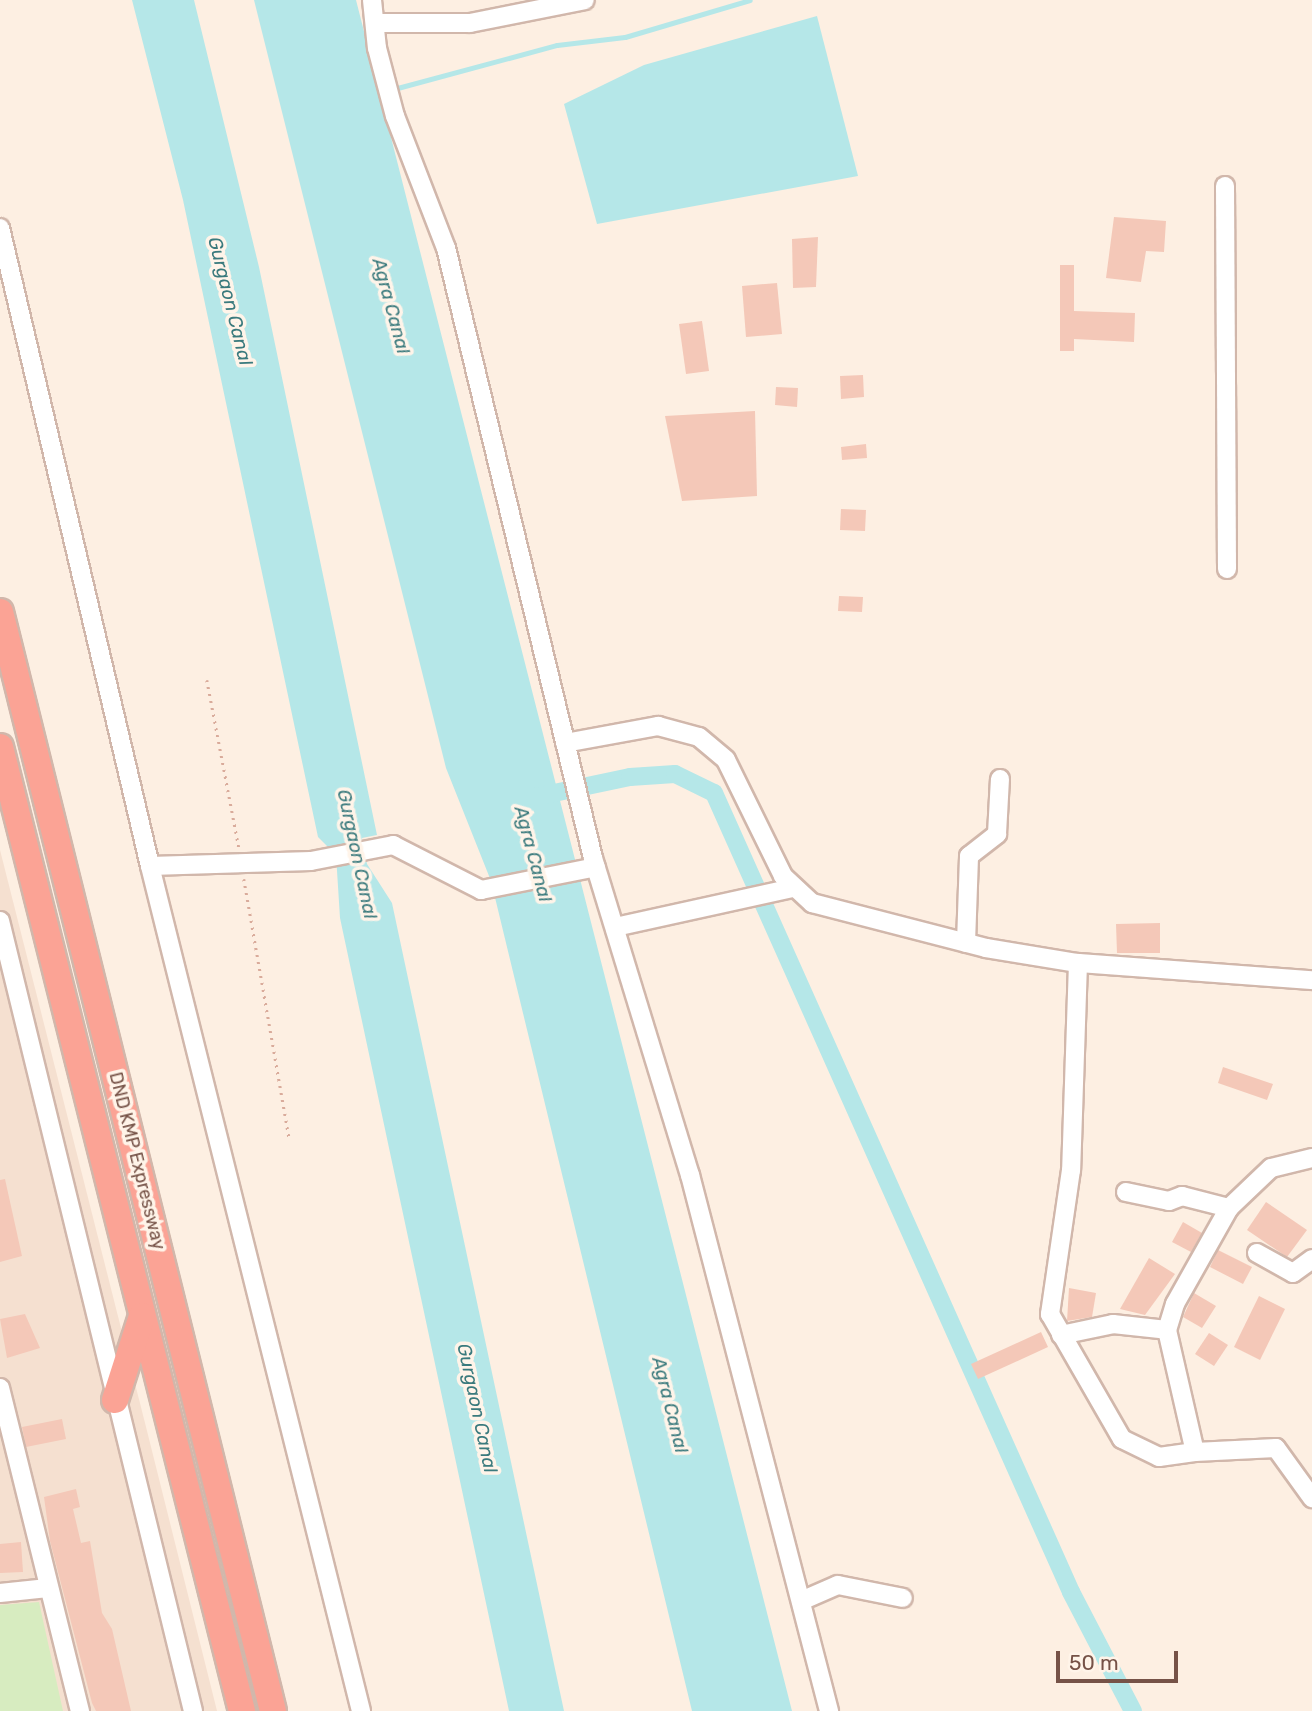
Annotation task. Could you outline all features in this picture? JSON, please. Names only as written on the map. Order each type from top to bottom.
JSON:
[{"type":"highway","name":"DND KMP Expressway","points":[[0,612],[273,1711]]},
{"type":"highway","name":"DND KMP Expressway","points":[[0,747],[242,1711]]},
{"type":"highway","points":[[115,1400],[142,1316]]},
{"type":"street","points":[[372,0],[377,48],[395,116],[446,248],[577,795],[596,867],[682,1148],[829,1711]]},
{"type":"street","points":[[374,23],[470,23],[585,0]]},
{"type":"street","points":[[1225,186],[1227,569]]},
{"type":"street","points":[[0,228],[150,866],[360,1711]]},
{"type":"street","points":[[565,743],[658,726],[699,737],[726,760],[792,888],[812,904],[966,943],[1078,963],[1312,980]]},
{"type":"street","points":[[966,943],[970,856],[997,834],[1000,779]]},
{"type":"street","points":[[150,866],[241,861],[311,861],[393,845],[481,890],[596,867]]},
{"type":"street","points":[[615,927],[792,888]]},
{"type":"street","points":[[0,921],[193,1711]]},
{"type":"street","points":[[1078,963],[1071,1170],[1049,1300],[1061,1335],[1122,1439],[1159,1457],[1195,1452],[1276,1448],[1312,1498]]},
{"type":"street","points":[[1195,1452],[1167,1330],[1175,1304],[1229,1208],[1272,1168],[1312,1158]]},
{"type":"street","points":[[1126,1192],[1169,1201],[1182,1196],[1229,1208]]},
{"type":"street","points":[[1257,1253],[1293,1273],[1312,1259]]},
{"type":"street","points":[[1061,1335],[1113,1324],[1167,1330]]},
{"type":"street","points":[[0,1388],[80,1711]]},
{"type":"street","points":[[801,1601],[832,1586],[903,1598]]},
{"type":"street","points":[[0,1593],[48,1588]]},
{"type":"path","points":[[207,680],[289,1138]]},
{"type":"shaded area","points":[[0,850],[146,1427],[217,1711],[0,1711]]},
{"type":"green space","points":[[39,1602],[63,1711],[0,1711],[0,1605]]},
{"type":"water","name":"Gurgaon Canal","points":[[132,0],[194,0],[259,267],[377,835],[362,838],[367,864],[392,903],[564,1711],[509,1711],[340,918],[336,855],[318,837],[183,200]]},
{"type":"water","name":"Agra Canal","points":[[254,0],[356,0],[792,1711],[692,1711],[491,881],[446,768]]},
{"type":"water","points":[[817,16],[858,176],[597,224],[564,104],[644,65]]},
{"type":"building","points":[[1114,217],[1166,221],[1164,252],[1146,251],[1141,282],[1106,278]]},
{"type":"building","points":[[818,237],[816,287],[793,288],[792,239]]},
{"type":"building","points":[[1060,265],[1074,265],[1074,311],[1135,313],[1134,342],[1074,339],[1074,351],[1060,351]]},
{"type":"building","points":[[777,283],[782,334],[746,337],[742,286]]},
{"type":"building","points":[[702,321],[709,371],[686,374],[679,324]]},
{"type":"building","points":[[863,375],[864,397],[841,399],[840,376]]},
{"type":"building","points":[[776,387],[798,388],[797,407],[775,405]]},
{"type":"building","points":[[755,411],[757,496],[682,501],[665,416]]},
{"type":"building","points":[[866,444],[867,458],[842,460],[841,447]]},
{"type":"building","points":[[841,509],[866,510],[865,531],[840,530]]},
{"type":"building","points":[[839,596],[863,597],[862,612],[838,611]]},
{"type":"building","points":[[1160,923],[1160,953],[1117,953],[1116,924]]},
{"type":"building","points":[[1223,1067],[1273,1084],[1267,1100],[1218,1083]]},
{"type":"building","points":[[5,1179],[22,1256],[0,1262],[0,1180]]},
{"type":"building","points":[[1266,1202],[1307,1230],[1287,1257],[1247,1230]]},
{"type":"building","points":[[1183,1222],[1202,1233],[1191,1252],[1172,1242]]},
{"type":"building","points":[[1218,1250],[1252,1267],[1243,1284],[1210,1267]]},
{"type":"building","points":[[1149,1258],[1175,1274],[1145,1315],[1120,1309]]},
{"type":"building","points":[[1069,1288],[1096,1293],[1092,1317],[1067,1321]]},
{"type":"building","points":[[1194,1293],[1216,1306],[1202,1328],[1183,1317]]},
{"type":"building","points":[[1259,1296],[1285,1309],[1260,1360],[1234,1347]]},
{"type":"building","points":[[25,1314],[40,1348],[7,1358],[0,1319]]},
{"type":"building","points":[[1041,1332],[1048,1347],[978,1379],[971,1364]]},
{"type":"building","points":[[1209,1333],[1228,1345],[1214,1366],[1195,1354]]},
{"type":"building","points":[[62,1419],[66,1439],[26,1447],[22,1427]]},
{"type":"building","points":[[76,1489],[80,1507],[73,1509],[81,1543],[90,1541],[102,1613],[112,1629],[131,1711],[96,1711],[92,1703],[50,1541],[44,1497]]},
{"type":"building","points":[[21,1542],[23,1572],[0,1573],[0,1544]]},
{"type":"waterway","points":[[390,90],[557,45],[625,37],[750,0]]},
{"type":"waterway","name":"Agra Canal","points":[[535,797],[630,777],[675,774],[714,793],[1071,1592],[1133,1711]]}]
